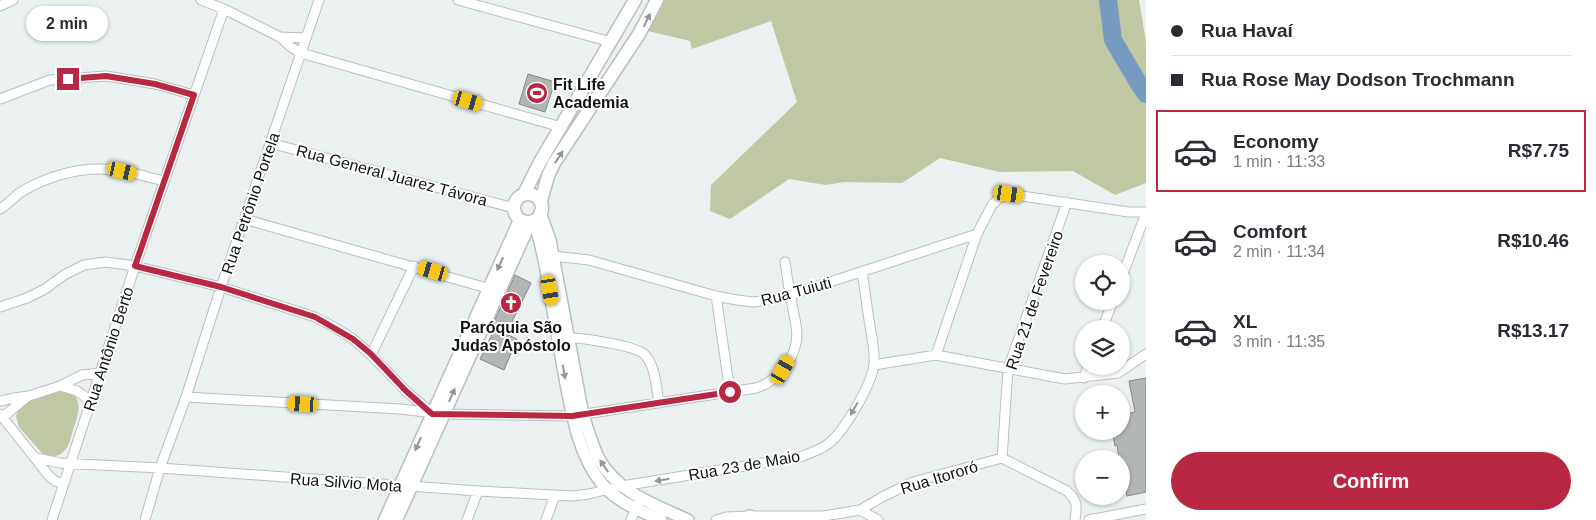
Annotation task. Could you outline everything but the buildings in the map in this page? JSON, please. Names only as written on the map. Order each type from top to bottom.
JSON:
[{"type":"main road","points":[[533,216],[515,213],[514,208],[517,200],[524,194],[540,162],[635,0]]},
{"type":"main road","points":[[385,520],[405,486],[494,290],[533,216],[554,163],[639,34],[657,0]]},
{"type":"main road","points":[[524,194],[534,195],[533,216]]},
{"type":"main road","points":[[396,520],[405,486]]},
{"type":"street","points":[[0,6],[13,0]]},
{"type":"street","points":[[201,0],[280,36],[306,38]]},
{"type":"street","name":"Rua Petrônio Portela","points":[[145,520],[160,468],[186,397],[221,287],[319,0]]},
{"type":"street","points":[[458,0],[610,42]]},
{"type":"street","name":"Rua Antônio Berto","points":[[52,520],[135,266],[224,9]]},
{"type":"street","points":[[280,36],[290,47],[301,53],[561,127]]},
{"type":"street","points":[[0,99],[50,80],[106,76],[155,84],[194,95]]},
{"type":"street","name":"Rua General Juarez Távora","points":[[270,143],[514,208]]},
{"type":"street","points":[[0,208],[19,193],[51,177],[86,170],[122,171],[164,181]]},
{"type":"street","points":[[936,355],[977,234],[992,205],[999,198],[1009,194],[1146,213],[1130,255]]},
{"type":"street","name":"Rua 21 de Fevereiro","points":[[1002,458],[1008,369],[1067,202]]},
{"type":"street","points":[[533,216],[550,240],[563,338]]},
{"type":"street","points":[[533,216],[563,338],[578,416],[581,444],[590,465],[599,480],[620,500],[638,503],[688,520]]},
{"type":"street","points":[[244,219],[494,290]]},
{"type":"street","name":"Rua Tuiuti","points":[[553,256],[590,260],[716,296],[753,302],[790,295],[977,234]]},
{"type":"street","points":[[0,307],[27,298],[45,289],[64,275],[84,266],[106,262],[135,266],[221,287],[315,317],[353,339],[371,354],[406,391],[437,414]]},
{"type":"street","points":[[186,397],[400,409],[437,414],[578,416],[756,388],[766,385],[775,379],[783,370],[796,344],[797,332],[785,262]]},
{"type":"street","points":[[371,354],[414,266]]},
{"type":"street","name":"Rua 23 de Maio","points":[[622,486],[800,456],[816,452],[828,444],[848,421],[867,386],[874,365],[862,272]]},
{"type":"street","points":[[716,296],[730,392]]},
{"type":"street","points":[[563,338],[632,348],[644,354],[652,364],[659,403]]},
{"type":"street","points":[[874,365],[936,355],[1065,379],[1118,373],[1146,354]]},
{"type":"street","points":[[0,402],[60,386],[82,375],[100,372]]},
{"type":"street","points":[[60,386],[77,391],[91,401]]},
{"type":"street","points":[[400,409],[405,401],[406,391]]},
{"type":"street","points":[[28,396],[1,416],[37,458],[49,476],[63,484]]},
{"type":"street","points":[[578,416],[600,460],[611,476],[638,503],[661,520]]},
{"type":"street","name":"Rua Silvio Mota","points":[[37,458],[60,463],[572,496],[622,486]]},
{"type":"street","points":[[1002,458],[1067,491],[1075,498],[1077,508],[1076,520]]},
{"type":"street","name":"Rua Itororó","points":[[716,520],[726,517],[824,516],[860,510],[913,482],[1002,458]]},
{"type":"street","points":[[467,520],[478,491]]},
{"type":"street","points":[[546,520],[555,495]]},
{"type":"street","points":[[631,520],[638,503]]},
{"type":"street","points":[[1089,520],[1146,509]]},
{"type":"street","points":[[860,510],[878,520]]},
{"type":"green space","points":[[665,0],[1139,0],[1146,42],[1146,183],[1115,195],[1073,171],[1000,172],[940,158],[902,183],[844,182],[826,185],[789,179],[730,219],[710,211],[711,185],[797,102],[771,21],[692,49],[690,41],[648,31]]},
{"type":"green space","points":[[59,392],[73,395],[77,399],[78,410],[68,446],[59,455],[51,456],[42,453],[19,427],[16,416],[19,410],[28,402]]},
{"type":"waterway","points":[[1108,0],[1113,40],[1146,94]]},
{"type":"place","name":"Fit Life Academia","points":[[537,93]]},
{"type":"place","name":"Paróquia São Judas Apóstolo","points":[[511,303]]},
{"type":"route","points":[[68,79],[106,76],[155,84],[194,95],[135,266],[221,287],[315,317],[353,339],[371,354],[406,391],[432,414],[572,416],[730,392]]}]
